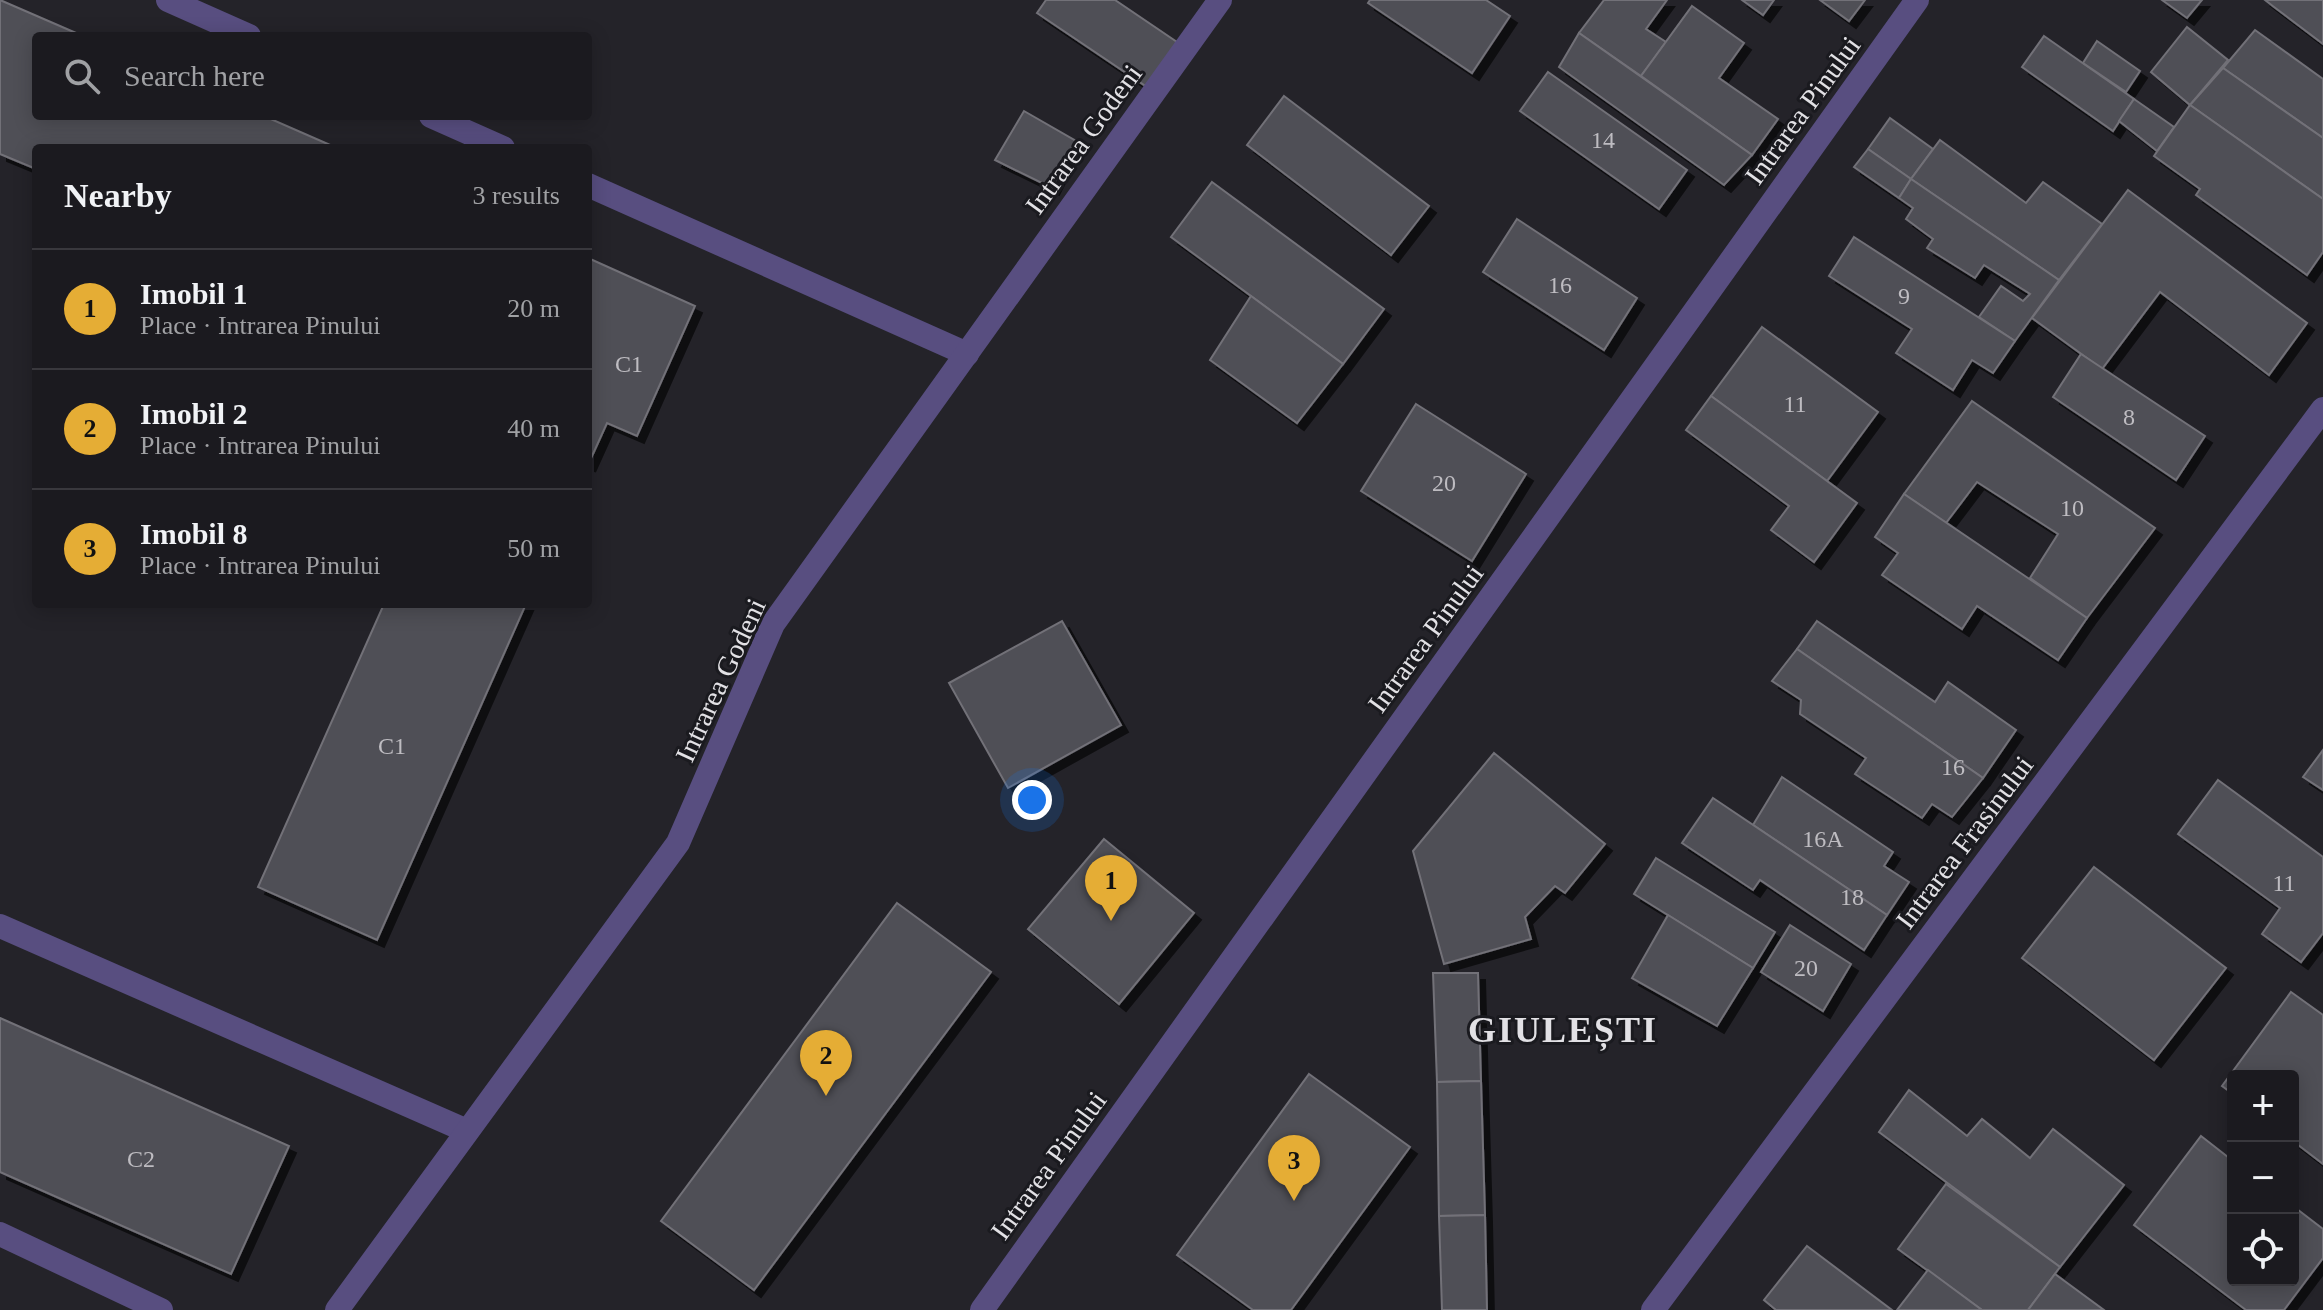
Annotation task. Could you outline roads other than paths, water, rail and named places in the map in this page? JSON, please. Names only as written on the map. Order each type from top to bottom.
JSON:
[{"type":"street","points":[[168,0],[240,32]]},
{"type":"street","name":"Intrarea Godeni","points":[[337,1310],[678,843],[773,624],[1220,0]]},
{"type":"street","name":"Intrarea Pinului","points":[[982,1310],[1917,0]]},
{"type":"street","points":[[440,120],[494,144]]},
{"type":"street","points":[[592,187],[967,354]]},
{"type":"street","name":"Intrarea Frasinului","points":[[1653,1310],[2323,409]]},
{"type":"street","points":[[0,926],[467,1131]]},
{"type":"street","points":[[0,1234],[161,1310]]},
{"type":"place","name":"Imobil 1","points":[[1111,921]]},
{"type":"place","name":"Imobil 2","points":[[826,1096]]},
{"type":"place","name":"Imobil 8","points":[[1294,1201]]},
{"type":"district","name":"GIULEȘTI","points":[[1563,1029]]}]
